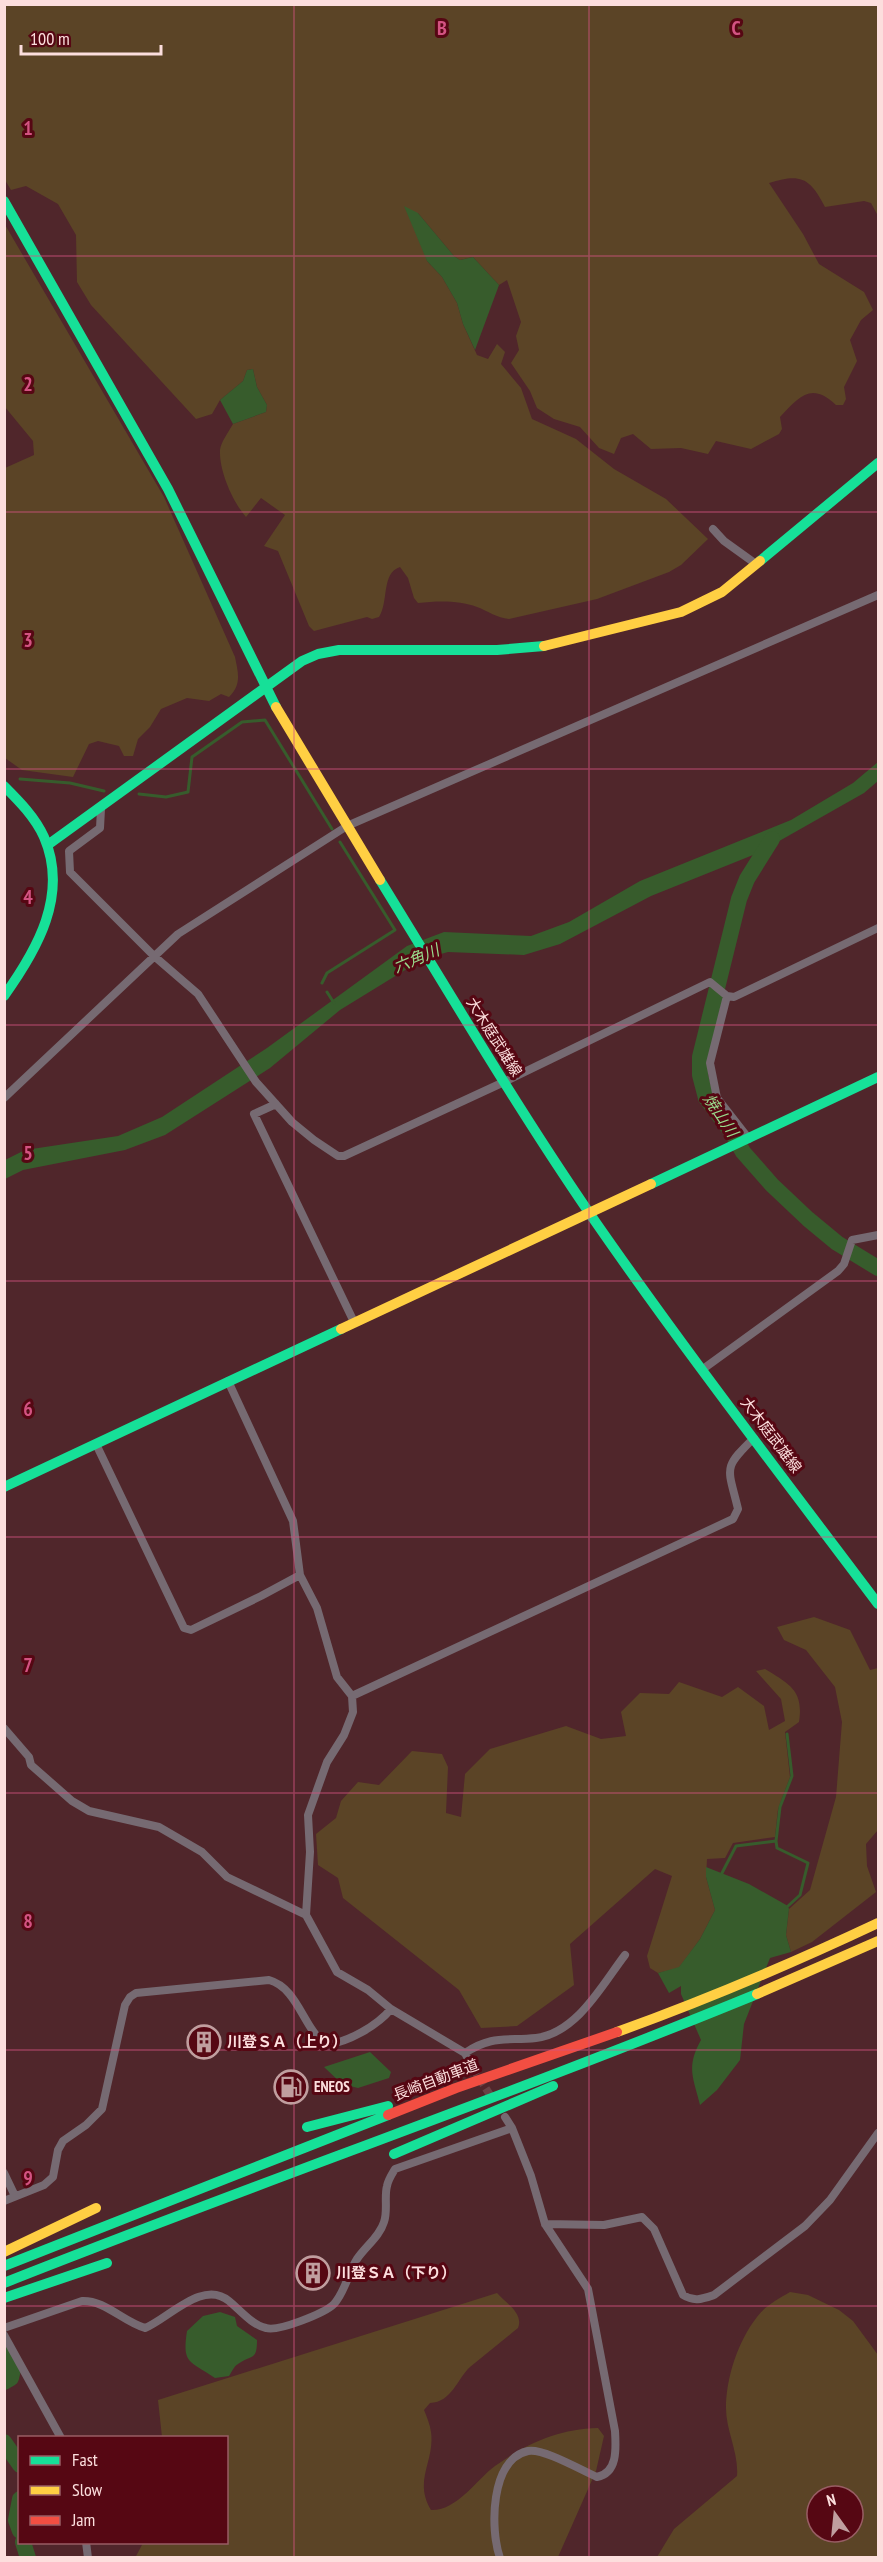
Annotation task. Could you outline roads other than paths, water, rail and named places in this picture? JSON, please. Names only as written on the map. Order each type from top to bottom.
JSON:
[{"type":"main road","name":"大木庭武雄線","points":[[4,201],[168,489],[265,687],[411,932],[504,1082],[589,1212],[879,1604]]},
{"type":"main road","points":[[49,844],[302,661],[318,654],[339,650],[497,650],[553,645],[681,612],[722,592],[879,463]]},
{"type":"main road","points":[[4,786],[28,810],[49,844],[55,878],[48,921],[30,961],[4,996]]},
{"type":"main road","points":[[4,1487],[879,1077]]},
{"type":"main road","name":"長崎自動車道","points":[[4,2266],[456,2088],[662,2016],[804,1958],[879,1923]]},
{"type":"main road","points":[[4,2283],[116,2238],[680,2026],[798,1978],[879,1941]]},
{"type":"main road","points":[[393,2154],[576,2076],[680,2026]]},
{"type":"main road","points":[[307,2127],[456,2088]]},
{"type":"main road","points":[[4,2252],[96,2208]]},
{"type":"main road","points":[[4,2298],[107,2263]]},
{"type":"street","points":[[713,529],[724,541],[756,564]]},
{"type":"street","points":[[4,1098],[178,934],[347,826],[879,595]]},
{"type":"street","points":[[100,809],[100,828],[69,851],[70,872],[154,956],[198,994],[256,1082],[292,1122],[338,1156],[344,1156],[504,1082],[710,982],[727,996],[734,998],[879,928]]},
{"type":"street","points":[[727,996],[710,1063],[717,1098],[749,1139]]},
{"type":"street","points":[[276,1104],[254,1114],[354,1322]]},
{"type":"street","points":[[703,1369],[838,1272],[844,1264],[844,1257],[852,1240],[879,1235]]},
{"type":"street","points":[[228,1381],[293,1521],[300,1575],[317,1608],[337,1677],[352,1696],[353,1712],[347,1728],[327,1762],[308,1815],[310,1852],[306,1916],[337,1972],[368,1990],[391,2009],[465,2053],[473,2068]]},
{"type":"street","points":[[352,1696],[733,1519],[738,1509],[729,1471],[732,1459],[754,1438]]},
{"type":"street","points":[[96,1444],[184,1628],[191,1630],[300,1575]]},
{"type":"street","points":[[4,1728],[28,1757],[32,1766],[72,1801],[89,1811],[159,1827],[202,1852],[227,1877],[306,1916]]},
{"type":"street","points":[[465,2053],[480,2043],[490,2040],[538,2038],[553,2034],[575,2019],[625,1955]]},
{"type":"street","points":[[4,2201],[44,2185],[53,2177],[58,2150],[63,2141],[86,2125],[102,2109],[125,2005],[130,1997],[136,1994],[269,1980],[279,1983],[286,1989],[315,2037],[326,2045],[338,2043],[383,2019],[391,2009]]},
{"type":"street","points":[[500,2558],[494,2525],[497,2488],[511,2463],[519,2455],[529,2451],[542,2452],[597,2477],[612,2467],[616,2453],[615,2431],[588,2289],[545,2224],[531,2176],[512,2128],[505,2117]]},
{"type":"street","points":[[4,2328],[82,2301],[94,2301],[129,2323],[144,2328],[159,2322],[179,2306],[200,2296],[213,2293],[226,2298],[255,2323],[267,2329],[279,2328],[324,2311],[334,2303],[357,2260],[384,2222],[387,2185],[395,2169],[512,2128]]},
{"type":"street","points":[[545,2224],[604,2225],[642,2217],[654,2229],[683,2295],[691,2300],[701,2300],[714,2295],[805,2226],[830,2200],[879,2133]]},
{"type":"street","points":[[4,2173],[15,2196]]},
{"type":"street","points":[[4,2335],[60,2436]]},
{"type":"water","points":[[404,206],[418,213],[454,256],[460,260],[473,257],[499,285],[475,350],[463,324],[457,303],[442,277],[427,261]]},
{"type":"water","points":[[253,369],[257,387],[267,405],[266,412],[233,424],[220,400],[243,381],[247,370]]},
{"type":"water","name":"六角川","points":[[878,762],[878,781],[864,793],[758,853],[651,896],[560,944],[524,955],[448,952],[423,959],[340,1010],[270,1068],[165,1135],[125,1150],[23,1170],[5,1179],[5,1160],[25,1150],[118,1136],[162,1117],[267,1048],[407,946],[444,932],[531,936],[569,922],[640,881],[791,820],[853,783]]},
{"type":"water","points":[[706,1867],[749,1884],[788,1906],[786,1935],[791,1952],[770,1958],[744,2024],[740,2060],[717,2090],[700,2105],[692,2065],[701,2040],[681,1994],[681,1986],[669,1993],[658,1973],[679,1967],[700,1939],[715,1910],[706,1877]]},
{"type":"water","points":[[370,2052],[391,2072],[389,2078],[358,2088],[342,2084],[324,2067]]},
{"type":"water","points":[[220,2312],[235,2317],[237,2326],[257,2340],[257,2347],[254,2355],[237,2365],[229,2376],[215,2378],[189,2360],[186,2342],[187,2331],[203,2316]]},
{"type":"waterway","points":[[139,794],[166,797],[188,792],[192,757],[242,722],[265,720],[332,829]]},
{"type":"waterway","points":[[20,779],[70,783],[104,791]]},
{"type":"waterway","name":"焼山川","points":[[772,839],[747,879],[739,899],[700,1057],[700,1075],[706,1098],[733,1134],[743,1152],[772,1185],[837,1243],[878,1268]]},
{"type":"waterway","points":[[322,983],[327,973],[395,930],[340,842]]},
{"type":"waterway","points":[[327,992],[334,1003]]},
{"type":"waterway","points":[[722,1873],[736,1846],[776,1841],[780,1807],[792,1776],[787,1734]]},
{"type":"waterway","points":[[776,1841],[777,1848],[808,1863],[800,1895],[788,1906]]},
{"type":"waterway","points":[[4,2349],[14,2365],[11,2378],[4,2382]]},
{"type":"waterway","points":[[4,2442],[18,2462]]},
{"type":"waterway","points":[[18,2510],[16,2520],[18,2526]]},
{"type":"waterway","points":[[24,2544],[28,2558]]},
{"type":"tunnel","points":[[473,2068],[492,2098]]},
{"type":"place","name":"川登ＳＡ（上り）","points":[[204,2042]]},
{"type":"place","name":"ENEOS","points":[[291,2087]]},
{"type":"place","name":"川登ＳＡ（下り）","points":[[313,2273]]}]
